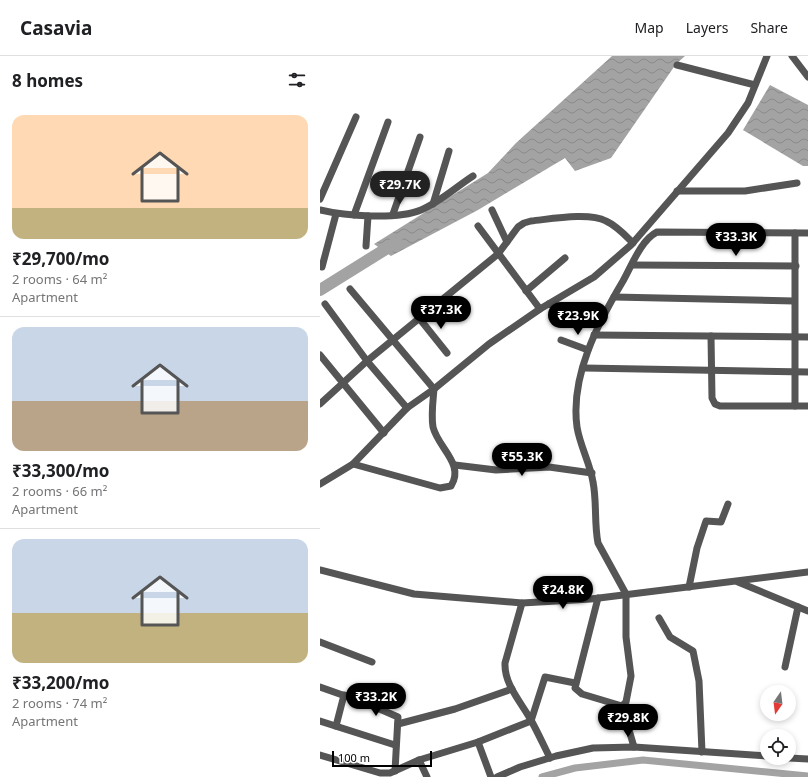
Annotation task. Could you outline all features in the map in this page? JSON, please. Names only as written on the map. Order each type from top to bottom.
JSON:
[{"type":"street","points":[[320,484],[353,464],[407,408],[434,389],[489,344],[540,309],[594,277],[632,244],[728,133],[744,110],[767,56]]},
{"type":"street","points":[[792,56],[808,77]]},
{"type":"street","points":[[677,65],[755,85]]},
{"type":"street","points":[[320,199],[356,117]]},
{"type":"street","points":[[354,215],[388,122]]},
{"type":"street","points":[[393,214],[420,137]]},
{"type":"street","points":[[433,204],[449,151]]},
{"type":"street","points":[[320,210],[336,214],[368,216],[413,213],[433,204],[473,176]]},
{"type":"street","points":[[677,191],[744,191],[797,183]]},
{"type":"street","points":[[492,210],[507,242]]},
{"type":"street","points":[[322,267],[336,214]]},
{"type":"street","points":[[366,246],[368,216]]},
{"type":"street","points":[[322,400],[498,254],[518,227],[531,221],[592,217],[605,220],[620,230],[640,251]]},
{"type":"street","points":[[478,226],[540,309]]},
{"type":"street","points":[[622,706],[626,702],[630,676],[626,637],[626,594],[598,543],[596,534],[596,499],[592,473],[577,428],[579,390],[588,350],[598,325],[640,251],[652,234],[663,230],[808,233]]},
{"type":"street","points":[[795,233],[795,406]]},
{"type":"street","points":[[526,291],[565,258]]},
{"type":"street","points":[[632,265],[796,266]]},
{"type":"street","points":[[350,289],[434,389],[433,426],[436,435],[455,465],[456,475],[451,486],[440,488],[353,464]]},
{"type":"street","points":[[614,297],[794,301]]},
{"type":"street","points":[[325,304],[367,362],[407,408]]},
{"type":"street","points":[[549,304],[598,325]]},
{"type":"street","points":[[419,318],[448,353]]},
{"type":"street","points":[[594,335],[808,337]]},
{"type":"street","points":[[711,336],[712,398],[715,404],[720,406],[808,406]]},
{"type":"street","points":[[561,340],[588,350]]},
{"type":"street","points":[[320,355],[342,384],[384,433]]},
{"type":"street","points":[[584,368],[808,372]]},
{"type":"street","points":[[455,465],[496,470],[549,467],[592,473]]},
{"type":"street","points":[[689,587],[695,555],[705,524],[708,520],[721,522],[728,504]]},
{"type":"street","points":[[320,570],[414,594],[522,603],[598,598],[808,572]]},
{"type":"street","points":[[738,581],[808,611]]},
{"type":"street","points":[[598,598],[575,683],[577,691],[582,694],[622,706]]},
{"type":"street","points":[[522,603],[505,663],[506,677],[532,721],[550,758]]},
{"type":"street","points":[[785,667],[798,607]]},
{"type":"street","points":[[659,618],[670,637],[693,651],[700,681],[702,752]]},
{"type":"street","points":[[321,645],[372,662]]},
{"type":"street","points":[[532,721],[545,677],[575,683]]},
{"type":"street","points":[[320,687],[396,715],[398,724],[395,745],[395,771]]},
{"type":"street","points":[[398,724],[455,708],[512,689]]},
{"type":"street","points":[[336,726],[344,696]]},
{"type":"street","points":[[622,706],[634,747]]},
{"type":"street","points":[[320,721],[395,745]]},
{"type":"street","points":[[320,755],[386,774],[419,760],[478,742],[532,721]]},
{"type":"street","points":[[478,742],[491,777]]},
{"type":"street","points":[[497,777],[520,767],[593,748],[634,747],[760,756]]},
{"type":"street","points":[[796,758],[808,759]]},
{"type":"street","points":[[419,760],[427,777]]},
{"type":"water","points":[[612,56],[685,56],[676,64],[611,158],[575,171],[565,158],[478,210],[391,256],[374,244],[488,173],[516,143]]},
{"type":"water","points":[[770,85],[808,105],[808,166],[803,166],[743,130]]},
{"type":"waterway","points":[[320,290],[397,242]]},
{"type":"waterway","points":[[542,777],[575,768],[643,760],[808,776]]}]
